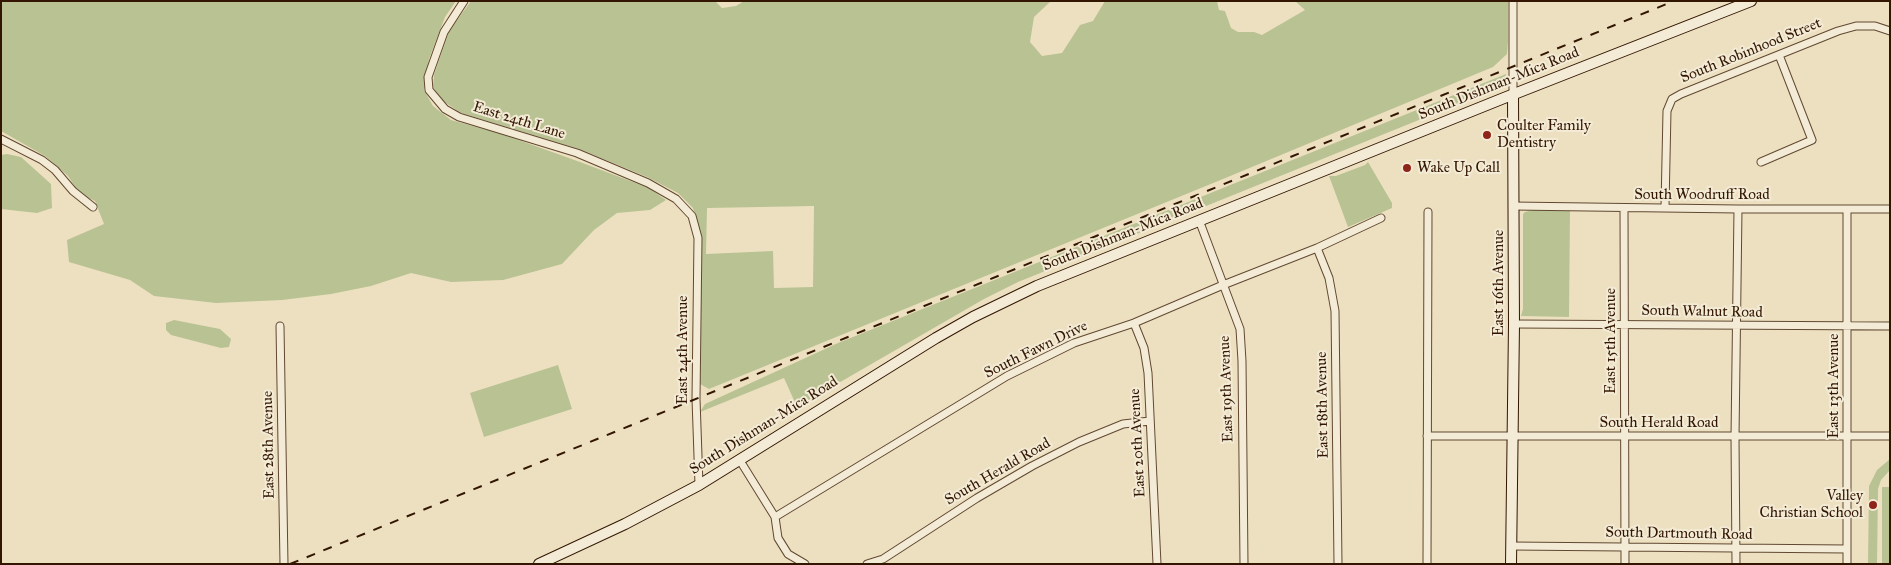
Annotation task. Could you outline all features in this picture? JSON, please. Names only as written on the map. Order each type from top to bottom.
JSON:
[{"type":"main road","name":"South Dishman-Mica Road","points":[[539,564],[624,524],[699,485],[936,338],[973,317],[1037,286],[1513,94],[1752,1]]},
{"type":"main road","name":"East 16th Avenue","points":[[1511,564],[1514,324],[1513,94]]},
{"type":"street","name":"East 24th Lane","points":[[464,1],[444,32],[428,77],[429,90],[445,109],[459,117],[577,154],[648,183],[676,199],[692,216]]},
{"type":"street","name":"East 16th Avenue","points":[[1513,1],[1513,94]]},
{"type":"street","name":"South Robinhood Street","points":[[1666,207],[1667,111],[1672,99],[1838,31],[1856,26],[1874,26],[1890,31]]},
{"type":"street","points":[[1760,162],[1812,140],[1779,55]]},
{"type":"street","points":[[1,139],[42,160],[55,170],[73,191],[94,206]]},
{"type":"street","name":"South Woodruff Road","points":[[1513,206],[1890,209]]},
{"type":"street","name":"East 15th Avenue","points":[[1624,208],[1625,564]]},
{"type":"street","points":[[1736,564],[1735,437],[1738,209]]},
{"type":"street","name":"East 13th Avenue","points":[[1847,209],[1847,564]]},
{"type":"street","points":[[1427,564],[1428,212]]},
{"type":"street","name":"East 24th Avenue","points":[[692,216],[698,238],[696,398],[699,485]]},
{"type":"street","name":"South Fawn Drive","points":[[775,517],[1007,376],[1074,343],[1134,323],[1317,248],[1382,218]]},
{"type":"street","name":"East 19th Avenue","points":[[1199,220],[1240,329],[1244,564]]},
{"type":"street","name":"East 18th Avenue","points":[[1317,248],[1329,278],[1335,311],[1338,564]]},
{"type":"street","name":"East 20th Avenue","points":[[1134,323],[1144,348],[1148,373],[1157,564]]},
{"type":"street","name":"South Walnut Road","points":[[1514,324],[1890,326]]},
{"type":"street","name":"East 28th Avenue","points":[[280,326],[284,564]]},
{"type":"street","name":"South Herald Road","points":[[867,564],[883,559],[985,494],[1032,466],[1079,442],[1123,424],[1150,420]]},
{"type":"street","name":"South Herald Road","points":[[1427,436],[1890,436]]},
{"type":"street","points":[[739,459],[775,517],[778,538],[788,554],[805,564]]},
{"type":"street","name":"South Dartmouth Road","points":[[1512,546],[1847,549]]},
{"type":"green space","points":[[1,1],[456,1],[445,17],[429,59],[424,90],[433,106],[451,120],[502,134],[580,162],[649,188],[666,200],[650,210],[617,213],[594,230],[562,264],[503,280],[451,282],[411,273],[371,286],[331,294],[282,300],[216,303],[154,296],[130,280],[69,262],[67,240],[104,224],[95,201],[80,194],[68,176],[45,156],[1,131]]},
{"type":"green space","points":[[471,1],[715,1],[722,8],[736,6],[744,1],[1051,1],[1034,17],[1030,42],[1042,56],[1062,53],[1080,25],[1093,21],[1105,1],[1217,1],[1219,10],[1225,11],[1231,28],[1238,32],[1254,32],[1262,35],[1305,10],[1295,1],[1508,1],[1507,54],[1493,67],[709,389],[700,384],[701,237],[693,208],[678,193],[647,177],[579,149],[461,113],[443,101],[433,87],[434,75],[449,31]],"holes":[[[814,206],[813,287],[774,288],[773,251],[706,254],[707,208]]]},
{"type":"green space","points":[[1506,74],[1506,83],[1503,86],[1018,282],[984,299],[797,407],[784,378],[700,412],[705,404],[838,343]]},
{"type":"green space","points":[[7,154],[21,157],[51,184],[52,208],[37,213],[1,209],[1,155]]},
{"type":"green space","points":[[1368,162],[1392,203],[1392,208],[1348,227],[1329,176],[1336,176],[1365,165]]},
{"type":"green space","points":[[1533,210],[1570,210],[1569,317],[1521,316],[1523,309],[1523,214]]},
{"type":"green space","points":[[174,320],[220,329],[231,339],[229,347],[221,348],[171,335],[166,330],[166,323]]},
{"type":"green space","points":[[558,365],[572,409],[484,437],[470,393]]},
{"type":"green space","points":[[1890,459],[1890,470],[1881,480],[1878,489],[1877,564],[1868,564],[1869,486],[1877,470]]},
{"type":"green space","points":[[1882,487],[1890,487],[1890,564],[1882,564]]},
{"type":"railway","points":[[290,564],[1674,1]]},
{"type":"place","name":"Coulter Family Dentistry","points":[[1487,135]]},
{"type":"place","name":"Wake Up Call","points":[[1407,168]]},
{"type":"place","name":"Valley Christian School","points":[[1873,505]]}]
